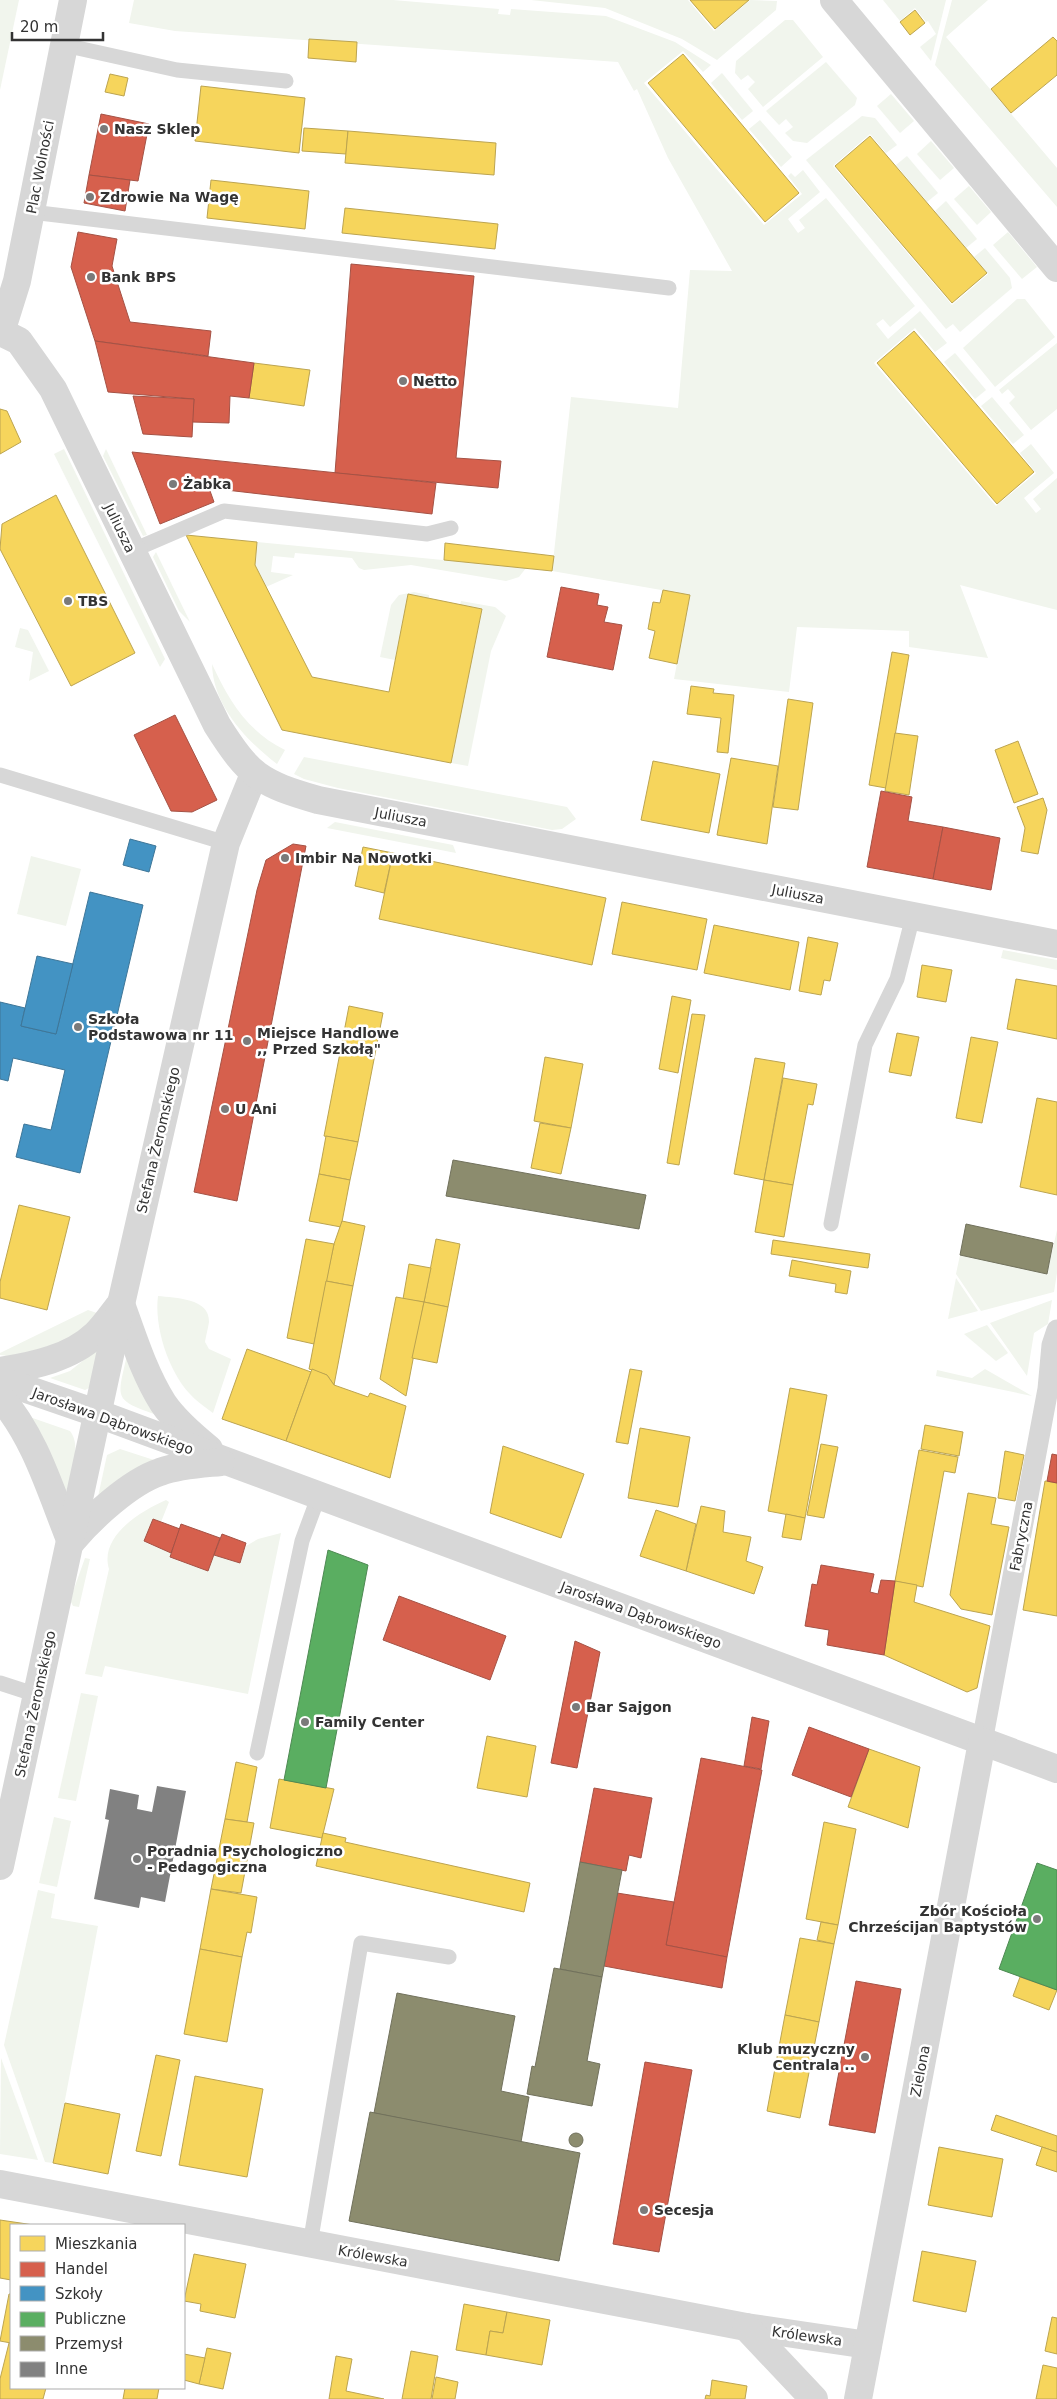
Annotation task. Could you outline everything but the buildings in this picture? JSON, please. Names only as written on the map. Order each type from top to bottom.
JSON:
[{"type":"street","name":"Plac Wolności","points":[[0,332],[17,281],[73,0]]},
{"type":"street","points":[[834,0],[1057,268]]},
{"type":"street","name":"Juliusza","points":[[0,332],[19,341],[53,389],[217,726],[235,753],[254,774],[278,788],[318,800],[1057,944]]},
{"type":"street","name":"Stefana Żeromskiego","points":[[0,1866],[99,1414],[121,1304],[226,843],[254,774]]},
{"type":"street","points":[[121,1304],[149,1378],[164,1405],[188,1432],[225,1462]]},
{"type":"street","name":"Jarosława Dąbrowskiego","points":[[0,1371],[25,1367],[62,1356],[96,1334],[121,1304]]},
{"type":"street","name":"Fabryczna","points":[[982,1742],[1048,1389],[1052,1345],[1057,1330]]},
{"type":"street","name":"Jarosława Dąbrowskiego","points":[[0,1380],[99,1414],[1057,1769]]},
{"type":"street","points":[[0,1397],[10,1408],[39,1459],[71,1542]]},
{"type":"street","name":"Jarosława Dąbrowskiego","points":[[71,1542],[86,1525],[123,1494],[160,1472],[225,1462]]},
{"type":"street","name":"Zielona","points":[[858,2399],[982,1742]]},
{"type":"street","name":"Królewska","points":[[0,2184],[746,2327],[868,2345]]},
{"type":"street","name":"Królewska","points":[[746,2327],[814,2399]]},
{"type":"lane","points":[[64,44],[177,70],[286,80]]},
{"type":"lane","points":[[31,212],[669,288]]},
{"type":"lane","points":[[131,551],[224,510],[427,534],[451,528]]},
{"type":"lane","points":[[0,775],[226,843]]},
{"type":"lane","points":[[831,1224],[865,1045],[897,979],[913,916]]},
{"type":"lane","points":[[257,1753],[302,1541],[319,1496]]},
{"type":"lane","points":[[0,1683],[38,1695]]},
{"type":"lane","points":[[310,2244],[361,1943],[449,1957]]},
{"type":"shaded area","points":[[0,0],[19,0],[0,90]]},
{"type":"shaded area","points":[[134,0],[393,0],[499,9],[498,14],[510,15],[511,9],[606,16],[675,42],[711,65],[703,72],[683,51],[644,83],[764,225],[802,194],[788,176],[791,173],[795,177],[803,170],[820,192],[788,219],[798,233],[805,228],[799,220],[826,198],[915,306],[890,327],[883,319],[876,324],[888,339],[920,311],[947,343],[935,352],[915,328],[874,363],[996,506],[1036,473],[1020,453],[1031,444],[1054,473],[1024,498],[1036,513],[1041,509],[1033,499],[1057,478],[1057,610],[960,585],[988,658],[909,647],[909,631],[797,627],[789,692],[674,679],[690,595],[552,571],[571,397],[678,408],[690,270],[732,271],[668,158],[637,89],[634,91],[618,62],[175,31],[129,23]]},
{"type":"shaded area","points":[[531,0],[688,0],[714,31],[750,0],[777,1],[776,10],[717,60],[682,39],[605,8]]},
{"type":"shaded area","points":[[883,0],[946,0],[931,61],[920,47],[936,34],[928,21],[926,22],[915,8],[900,21]]},
{"type":"shaded area","points":[[952,0],[988,0],[946,37],[1057,168],[1057,207],[935,65]]},
{"type":"shaded area","points":[[785,20],[793,20],[823,57],[763,107],[748,89],[755,82],[748,75],[741,80],[735,73],[736,61]]},
{"type":"shaded area","points":[[826,62],[857,98],[855,105],[807,143],[793,141],[785,133],[793,127],[786,119],[779,125],[766,111]]},
{"type":"shaded area","points":[[722,73],[753,111],[742,120],[711,83]]},
{"type":"shaded area","points":[[891,94],[914,121],[900,133],[877,106]]},
{"type":"shaded area","points":[[862,116],[875,118],[897,145],[886,153],[870,134],[833,166],[952,305],[988,274],[974,257],[985,248],[1010,278],[1012,288],[960,332],[953,324],[946,329],[806,160]]},
{"type":"shaded area","points":[[760,120],[792,157],[781,167],[749,129]]},
{"type":"shaded area","points":[[931,141],[954,168],[940,180],[917,154]]},
{"type":"shaded area","points":[[907,156],[938,193],[927,202],[896,165]]},
{"type":"shaded area","points":[[969,186],[991,212],[977,225],[954,199]]},
{"type":"shaded area","points":[[946,201],[977,239],[966,248],[935,211]]},
{"type":"shaded area","points":[[1008,232],[1037,267],[1022,279],[993,245]]},
{"type":"shaded area","points":[[1017,299],[1025,299],[1055,337],[995,387],[963,348]]},
{"type":"shaded area","points":[[1057,343],[1057,409],[1031,430],[1009,403],[1015,397],[1008,389],[1002,394],[999,390]]},
{"type":"shaded area","points":[[955,353],[986,390],[975,399],[944,362]]},
{"type":"shaded area","points":[[992,397],[1024,435],[1013,444],[981,406]]},
{"type":"shaded area","points":[[64,449],[165,659],[160,667],[54,454]]},
{"type":"shaded area","points":[[106,449],[147,535],[143,536],[103,456]]},
{"type":"shaded area","points":[[257,542],[526,568],[519,577],[506,581],[411,565],[364,570],[359,568],[352,558],[295,553],[294,558],[273,556],[271,572],[293,575],[266,587],[255,565]]},
{"type":"shaded area","points":[[156,552],[190,622],[179,611],[153,557]]},
{"type":"shaded area","points":[[414,592],[429,595],[429,599],[408,594],[395,660],[380,657],[391,605],[399,595]]},
{"type":"shaded area","points":[[461,601],[495,607],[506,616],[491,651],[468,766],[451,763],[482,609],[460,605]]},
{"type":"shaded area","points":[[20,628],[28,630],[49,671],[29,681],[33,652],[15,647]]},
{"type":"shaded area","points":[[212,664],[225,691],[250,725],[272,743],[285,750],[277,764],[265,755],[233,721],[218,694]]},
{"type":"shaded area","points":[[304,757],[567,807],[576,819],[562,829],[552,830],[338,788],[304,779],[294,774]]},
{"type":"shaded area","points":[[335,822],[453,845],[456,853],[327,828]]},
{"type":"shaded area","points":[[31,856],[81,869],[66,926],[17,914]]},
{"type":"shaded area","points":[[1003,950],[1057,960],[1057,970],[1001,958]]},
{"type":"shaded area","points":[[1057,1230],[1057,1273],[1054,1292],[981,1311],[956,1274],[960,1255],[1047,1274]]},
{"type":"shaded area","points":[[956,1278],[978,1311],[948,1319]]},
{"type":"shaded area","points":[[158,1296],[190,1301],[204,1308],[208,1314],[209,1322],[205,1342],[209,1349],[231,1359],[213,1413],[189,1393],[181,1383],[169,1360],[158,1321]]},
{"type":"shaded area","points":[[1052,1300],[1048,1324],[1034,1333],[1027,1376],[990,1323]]},
{"type":"shaded area","points":[[88,1310],[97,1313],[78,1332],[54,1347],[27,1355],[0,1355],[0,1353]]},
{"type":"shaded area","points":[[987,1325],[1008,1353],[996,1361],[964,1334]]},
{"type":"shaded area","points":[[99,1348],[91,1387],[85,1390],[50,1378],[70,1371]]},
{"type":"shaded area","points":[[128,1350],[160,1416],[132,1405],[125,1401],[122,1395],[122,1379]]},
{"type":"shaded area","points":[[985,1369],[1032,1396],[936,1376],[937,1370],[972,1378]]},
{"type":"shaded area","points":[[24,1415],[70,1431],[74,1438],[74,1463],[65,1497]]},
{"type":"shaded area","points":[[120,1449],[157,1461],[96,1506],[107,1455]]},
{"type":"shaded area","points":[[166,1500],[169,1502],[161,1522],[153,1519],[144,1542],[171,1553],[170,1558],[208,1571],[214,1555],[240,1563],[246,1546],[258,1539],[281,1533],[248,1694],[105,1666],[102,1677],[85,1674],[109,1569],[108,1557],[110,1546],[124,1526],[145,1511]]},
{"type":"shaded area","points":[[85,1558],[90,1559],[79,1607],[73,1606],[70,1600]]},
{"type":"shaded area","points":[[81,1693],[98,1696],[76,1801],[58,1798]]},
{"type":"shaded area","points":[[54,1817],[71,1821],[57,1887],[39,1883]]},
{"type":"shaded area","points":[[38,1890],[55,1894],[51,1918],[98,1926],[53,2163],[45,2162],[4,2045]]},
{"type":"shaded area","points":[[1,2058],[38,2160],[0,2154]]},
{"type":"place","name":"Nasz Sklep","points":[[104,129]]},
{"type":"place","name":"Zdrowie Na Wagę","points":[[90,197]]},
{"type":"place","name":"Bank BPS","points":[[91,277]]},
{"type":"place","name":"Netto","points":[[403,381]]},
{"type":"place","name":"Żabka","points":[[173,484]]},
{"type":"place","name":"TBS","points":[[68,601]]},
{"type":"place","name":"Imbir Na Nowotki","points":[[285,858]]},
{"type":"place","name":"Szkoła Podstawowa nr 11","points":[[78,1027]]},
{"type":"place","name":"Miejsce Handlowe ,, Przed Szkołą\"","points":[[247,1041]]},
{"type":"place","name":"U Ani","points":[[225,1109]]},
{"type":"place","name":"Bar Sajgon","points":[[576,1707]]},
{"type":"place","name":"Family Center","points":[[305,1722]]},
{"type":"place","name":"Poradnia Psychologiczno - Pedagogiczna","points":[[137,1859]]},
{"type":"place","name":"Zbór Kościoła Chrześcijan Baptystów","points":[[1037,1919]]},
{"type":"place","name":"Klub muzyczny Centrala ..","points":[[865,2057]]},
{"type":"place","name":"Secesja","points":[[644,2210]]}]
